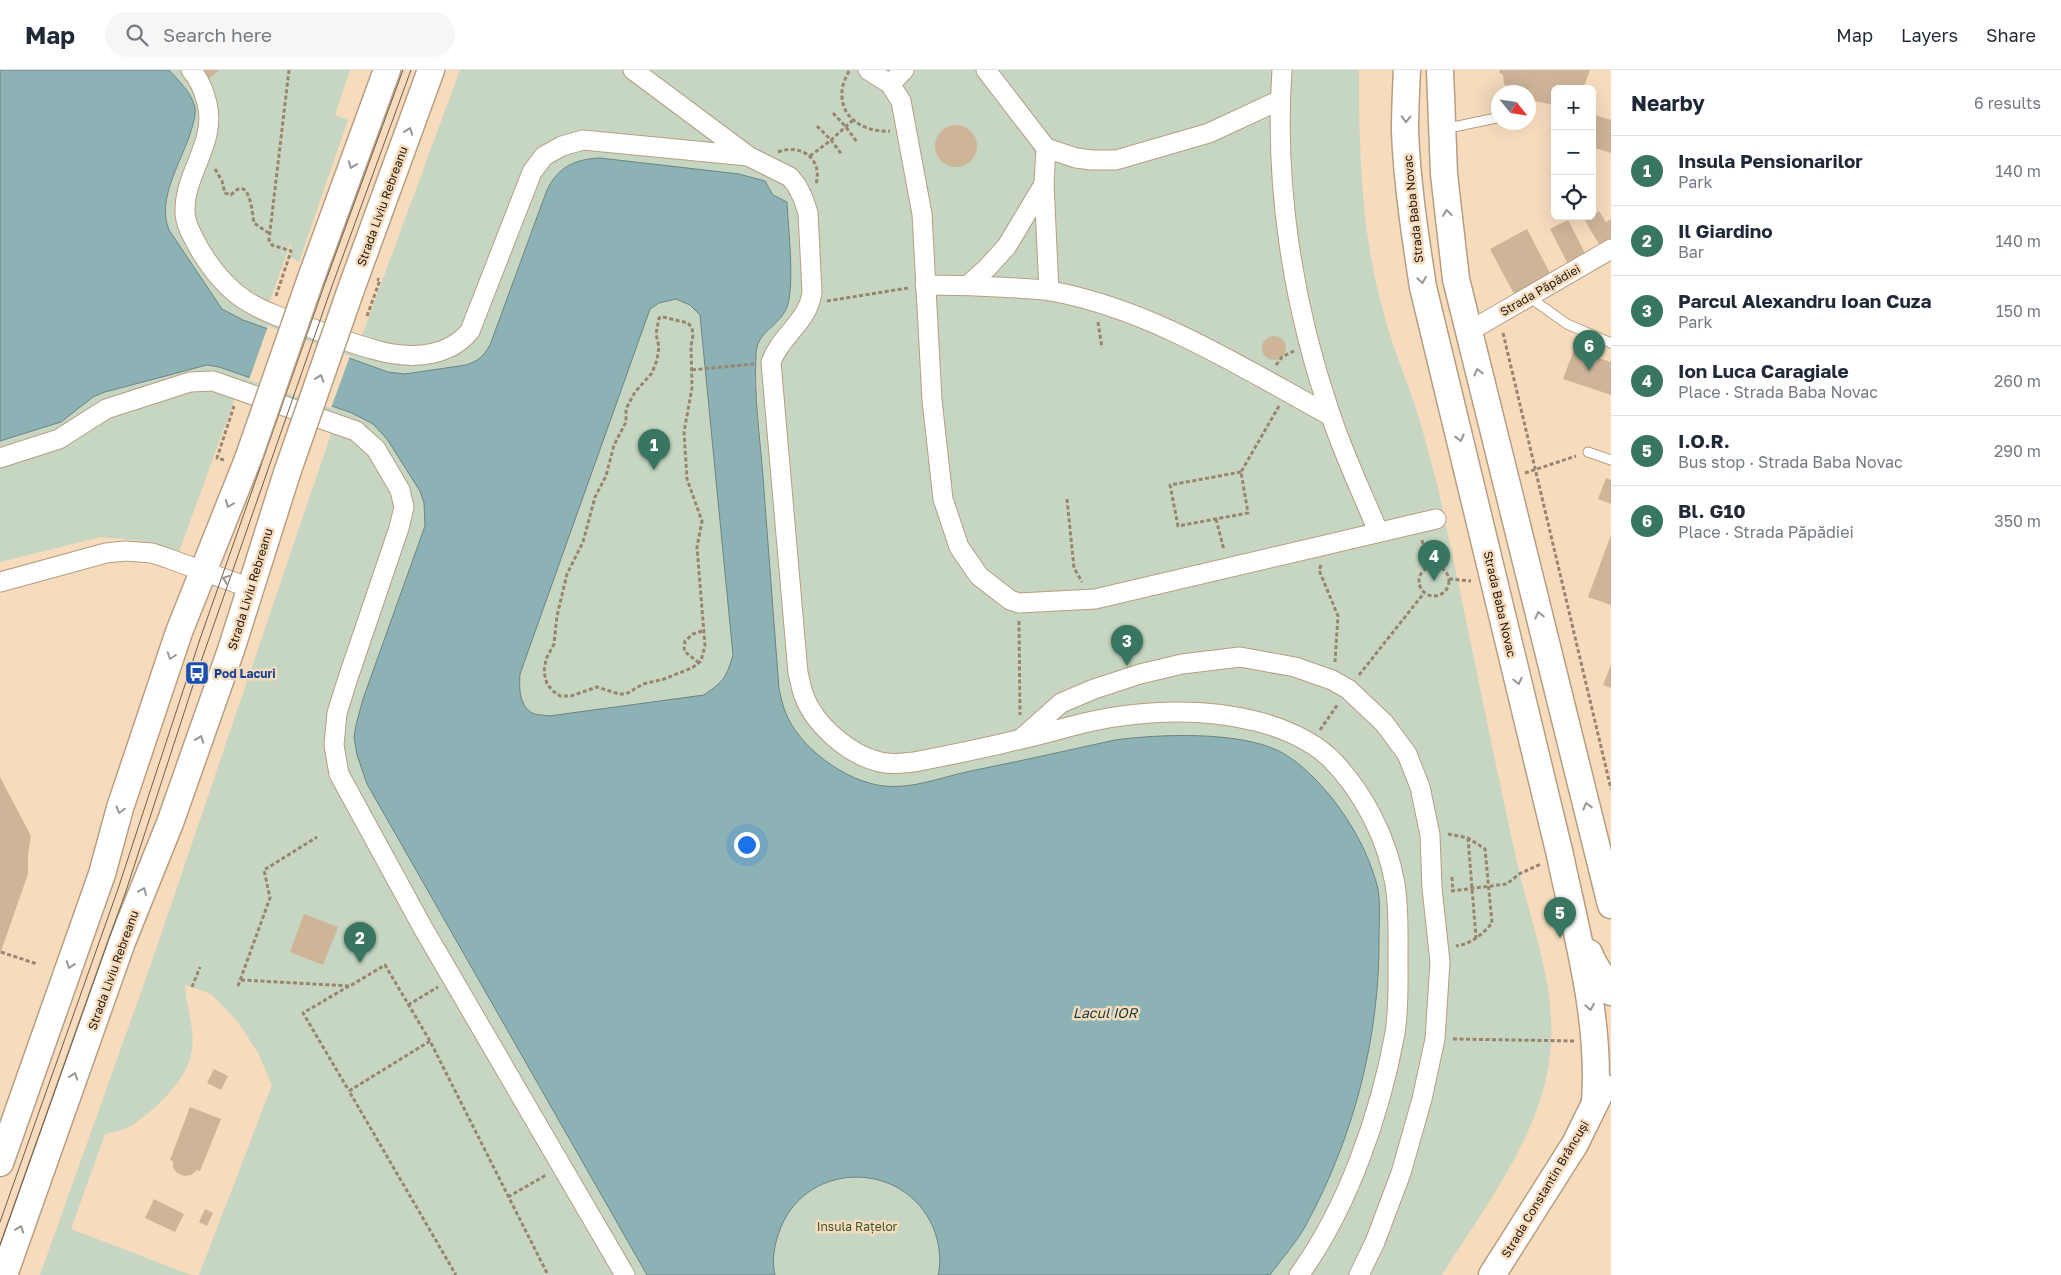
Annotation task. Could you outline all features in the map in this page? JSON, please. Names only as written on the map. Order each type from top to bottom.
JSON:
[{"type":"main road","points":[[0,1162],[102,874],[120,808],[179,632],[248,459],[311,278],[388,70]]},
{"type":"main road","name":"Strada Liviu Rebreanu","points":[[4,1275],[122,942],[183,786],[231,650],[287,473],[350,292],[431,70]]},
{"type":"main road","name":"Strada Baba Novac","points":[[1407,70],[1405,130],[1408,176],[1414,234],[1423,286],[1571,908],[1595,1041],[1598,1106]]},
{"type":"main road","points":[[1440,70],[1441,130],[1449,229],[1456,279],[1506,479],[1604,846],[1611,905]]},
{"type":"main road","points":[[1571,908],[1593,962],[1611,992]]},
{"type":"main road","points":[[1598,1106],[1611,1071]]},
{"type":"main road","name":"Strada Constantin Brâncuși","points":[[1492,1275],[1598,1106]]},
{"type":"street","points":[[191,70],[205,94],[209,109],[210,125],[187,193],[185,220],[198,246],[220,278],[240,297],[255,307],[396,356],[423,355],[446,349],[459,342],[470,331],[532,172],[544,156],[553,150],[570,143],[590,139],[748,156]]},
{"type":"street","points":[[633,70],[748,156],[790,178],[803,198],[808,213],[812,292],[810,304],[775,352],[771,362],[798,673],[804,696],[818,719],[841,742],[867,758],[897,764],[1020,740],[1094,721],[1123,716],[1196,713],[1256,721],[1288,732],[1311,744],[1329,758],[1359,795],[1374,819],[1395,883],[1398,997],[1395,1031],[1371,1124],[1339,1208],[1299,1275]]},
{"type":"street","points":[[868,70],[890,84],[901,101],[922,214],[932,400],[943,499],[959,547],[979,576],[1010,600],[1019,603],[1095,599],[1378,531],[1436,519]]},
{"type":"street","points":[[890,84],[904,70]]},
{"type":"street","points":[[986,70],[1046,148],[1076,158],[1092,160],[1116,160],[1209,133],[1280,100]]},
{"type":"street","points":[[1282,70],[1280,100],[1281,176],[1296,285],[1312,353],[1331,416],[1378,531]]},
{"type":"street","points":[[1046,148],[1044,184],[1050,291]]},
{"type":"street","points":[[968,285],[1007,246],[1044,184]]},
{"type":"street","name":"Strada Păpădiei","points":[[1468,332],[1611,249]]},
{"type":"street","points":[[926,285],[968,285],[1050,291],[1096,301],[1186,336],[1331,416]]},
{"type":"street","points":[[0,458],[59,439],[106,409],[190,382],[213,381],[356,431],[376,449],[400,490],[404,508],[401,523],[337,713],[334,744],[339,774],[453,978],[625,1275]]},
{"type":"street","points":[[0,582],[106,553],[125,551],[152,554],[203,570],[250,588]]},
{"type":"street","points":[[1020,740],[1061,703],[1094,689],[1140,674],[1182,664],[1240,657],[1295,667],[1340,684],[1384,722],[1407,754],[1420,787],[1430,835],[1433,894],[1440,962],[1435,1038],[1422,1099],[1401,1172],[1375,1242],[1359,1275]]},
{"type":"lane","points":[[1441,130],[1491,119]]},
{"type":"lane","points":[[1529,297],[1567,324],[1611,343]]},
{"type":"lane","points":[[1588,452],[1611,460]]},
{"type":"path","points":[[270,313],[291,251],[269,243],[289,70]]},
{"type":"path","points":[[849,70],[842,95],[843,104],[853,120],[866,129],[873,131],[893,130],[906,125]]},
{"type":"path","points":[[833,113],[857,142]]},
{"type":"path","points":[[810,156],[853,120]]},
{"type":"path","points":[[818,126],[842,155]]},
{"type":"path","points":[[203,149],[221,179],[225,193],[231,195],[237,189],[242,188],[246,191],[249,195],[254,223],[270,234]]},
{"type":"path","points":[[810,304],[926,285]]},
{"type":"path","points":[[1096,301],[1102,348]]},
{"type":"path","points":[[1498,314],[1611,790]]},
{"type":"path","points":[[663,317],[688,323],[692,328],[692,388],[684,432],[687,479],[702,520],[697,547],[704,630],[705,646],[702,661],[692,668],[664,679],[643,684],[626,694],[619,694],[597,687],[571,696],[560,696],[553,692],[546,684],[544,672],[546,659],[554,644],[557,616],[566,574],[583,542],[595,498],[606,476],[614,445],[626,422],[626,409],[635,392],[652,373],[657,360],[659,347],[657,325],[659,318],[663,317]]},
{"type":"path","points":[[1270,383],[1274,368],[1282,357],[1294,351],[1312,353]]},
{"type":"path","points":[[692,370],[758,364]]},
{"type":"path","points":[[218,458],[239,389]]},
{"type":"path","points":[[1242,472],[1170,485],[1178,526],[1248,513],[1242,472],[1287,392]]},
{"type":"path","points":[[1506,479],[1588,452]]},
{"type":"path","points":[[1066,499],[1074,568],[1087,590],[1095,599]]},
{"type":"path","points":[[1216,519],[1229,568]]},
{"type":"path","points":[[1418,523],[1428,566]]},
{"type":"path","points":[[1332,542],[1318,570],[1338,616],[1335,664],[1340,684]]},
{"type":"path","points":[[1428,566],[1437,566],[1445,570],[1449,579],[1447,589],[1439,596],[1428,596],[1424,593],[1420,589],[1418,578],[1423,569],[1428,566]]},
{"type":"path","points":[[1311,744],[1340,684],[1424,593]]},
{"type":"path","points":[[1019,603],[1020,740]]},
{"type":"path","points":[[699,663],[684,650],[685,641],[693,634],[704,630]]},
{"type":"path","points":[[1430,835],[1450,834],[1468,838],[1485,849],[1492,923],[1485,932],[1476,938],[1461,945],[1438,950]]},
{"type":"path","points":[[238,986],[270,898],[264,870],[317,837]]},
{"type":"path","points":[[1468,838],[1476,938]]},
{"type":"path","points":[[1433,894],[1506,884],[1519,874]]},
{"type":"path","points":[[1,952],[37,964]]},
{"type":"path","points":[[456,1275],[303,1014],[385,966],[430,1041],[548,1275]]},
{"type":"path","points":[[192,987],[200,967]]},
{"type":"path","points":[[408,1004],[453,978]]},
{"type":"path","points":[[240,980],[350,986]]},
{"type":"path","points":[[1435,1038],[1595,1041]]},
{"type":"path","points":[[349,1091],[430,1041]]},
{"type":"path","points":[[508,1197],[562,1166]]},
{"type":"green space","points":[[169,70],[350,70],[335,115],[348,120],[299,262],[290,257],[291,242],[268,306],[361,338],[460,70],[1359,70],[1362,188],[1374,275],[1388,328],[1417,411],[1438,488],[1516,858],[1544,965],[1551,1018],[1551,1046],[1547,1074],[1540,1101],[1530,1127],[1504,1178],[1442,1275],[1270,1275],[1303,1230],[1338,1155],[1361,1082],[1369,1045],[1378,970],[1379,896],[1369,861],[1353,828],[1332,798],[1301,766],[1279,751],[1242,740],[1221,737],[1154,736],[1115,740],[926,782],[883,786],[853,778],[825,761],[801,738],[792,725],[784,708],[779,689],[758,406],[756,355],[758,343],[763,333],[774,325],[790,292],[787,202],[774,195],[765,181],[739,174],[600,158],[583,160],[569,166],[556,176],[547,190],[490,345],[483,355],[466,365],[405,374],[388,372],[243,320],[222,309],[169,230],[165,213],[172,180],[191,131],[193,114],[189,93]]},
{"type":"green space","points":[[676,299],[690,305],[700,315],[733,655],[731,663],[723,678],[704,695],[549,716],[534,714],[528,710],[522,701],[520,674],[650,309],[659,303]]},
{"type":"green space","points":[[207,365],[219,367],[352,413],[373,424],[387,439],[420,491],[424,503],[425,526],[363,699],[354,737],[357,755],[367,784],[647,1275],[199,1275],[272,1085],[258,1053],[238,1022],[211,994],[185,985],[193,1042],[184,1073],[167,1095],[137,1122],[119,1131],[105,1134],[71,1229],[191,1275],[40,1275],[151,964],[332,431],[235,398],[179,552],[142,541],[101,537],[0,562],[0,441],[61,422],[93,397],[105,392]]},
{"type":"green space","name":"Insula Rațelor","points":[[857,1176],[881,1180],[897,1187],[920,1206],[929,1218],[939,1246],[940,1261],[938,1275],[775,1275],[773,1260],[778,1231],[794,1205],[804,1195],[830,1180]]},
{"type":"water","name":"Lacul IOR","points":[[0,70],[169,70],[188,92],[195,111],[191,131],[168,193],[166,218],[169,230],[222,309],[243,320],[388,372],[405,374],[466,365],[483,355],[490,345],[547,190],[556,175],[575,162],[600,158],[739,174],[765,181],[773,195],[787,202],[791,285],[787,307],[778,320],[763,335],[757,347],[757,401],[779,689],[785,711],[791,724],[801,737],[825,761],[839,770],[869,783],[894,787],[925,782],[1115,740],[1154,736],[1198,736],[1242,740],[1279,751],[1301,766],[1332,798],[1359,839],[1369,861],[1379,897],[1378,974],[1375,1011],[1369,1048],[1351,1120],[1324,1190],[1303,1230],[1270,1275],[938,1275],[940,1257],[937,1239],[933,1227],[919,1205],[901,1190],[880,1180],[857,1177],[834,1180],[812,1189],[794,1205],[781,1227],[777,1239],[774,1251],[775,1275],[647,1275],[367,784],[357,755],[354,737],[363,699],[425,526],[424,503],[420,491],[387,439],[373,424],[352,413],[219,367],[207,365],[105,392],[93,397],[61,422],[0,441]],"holes":[[[676,299],[690,305],[700,315],[733,655],[728,669],[720,682],[704,695],[549,716],[534,714],[528,710],[522,701],[520,674],[650,309],[659,303]]]},
{"type":"pier","points":[[268,326],[350,356],[331,408],[249,380]]},
{"type":"building","points":[[201,70],[220,70],[208,79]]},
{"type":"building","points":[[1500,70],[1590,70],[1584,85],[1551,85],[1551,104],[1536,101],[1536,85],[1505,85],[1503,75],[1499,72]]},
{"type":"building","points":[[1596,115],[1611,120],[1611,153],[1596,148]]},
{"type":"building","points":[[956,125],[971,131],[977,146],[971,161],[956,167],[941,161],[935,146],[941,131]]},
{"type":"building","points":[[1599,211],[1606,222],[1611,219],[1611,240],[1600,246],[1585,220],[1596,220],[1596,213]]},
{"type":"building","points":[[1568,220],[1586,255],[1568,264],[1550,229]]},
{"type":"building","points":[[1527,229],[1551,275],[1514,294],[1490,249]]},
{"type":"building","points":[[1274,336],[1283,339],[1286,348],[1283,357],[1274,360],[1265,357],[1262,348],[1265,339]]},
{"type":"building","points":[[1574,350],[1611,362],[1611,395],[1563,379]]},
{"type":"building","points":[[1606,478],[1611,480],[1611,504],[1598,499]]},
{"type":"building","points":[[1611,535],[1611,605],[1588,597]]},
{"type":"building","points":[[1611,665],[1611,688],[1603,685]]},
{"type":"building","points":[[0,777],[31,836],[28,854],[28,874],[0,954]]},
{"type":"building","points":[[304,914],[338,927],[323,965],[290,952]]},
{"type":"building","points":[[214,1069],[228,1076],[221,1090],[207,1083]]},
{"type":"building","points":[[190,1107],[221,1119],[200,1171],[197,1170],[191,1175],[184,1176],[177,1173],[173,1168],[173,1161],[170,1160]]},
{"type":"building","points":[[154,1199],[184,1214],[175,1232],[145,1218]]},
{"type":"building","points":[[205,1209],[213,1213],[207,1226],[199,1222]]},
{"type":"tram line","points":[[0,1222],[118,889],[200,639],[325,283],[403,70]]},
{"type":"tram line","points":[[0,1245],[126,891],[197,673],[332,286],[411,70]]},
{"type":"place","name":"Bl. G10","points":[[1589,371]]},
{"type":"place","name":"Insula Pensionarilor","points":[[654,470]]},
{"type":"place","name":"Ion Luca Caragiale","points":[[1434,581]]},
{"type":"place","name":"Parcul Alexandru Ioan Cuza","points":[[1127,666]]},
{"type":"place","name":"Pod Lacuri","points":[[197,673]]},
{"type":"place","name":"I.O.R.","points":[[1560,938]]},
{"type":"place","name":"Il Giardino","points":[[360,963]]}]
